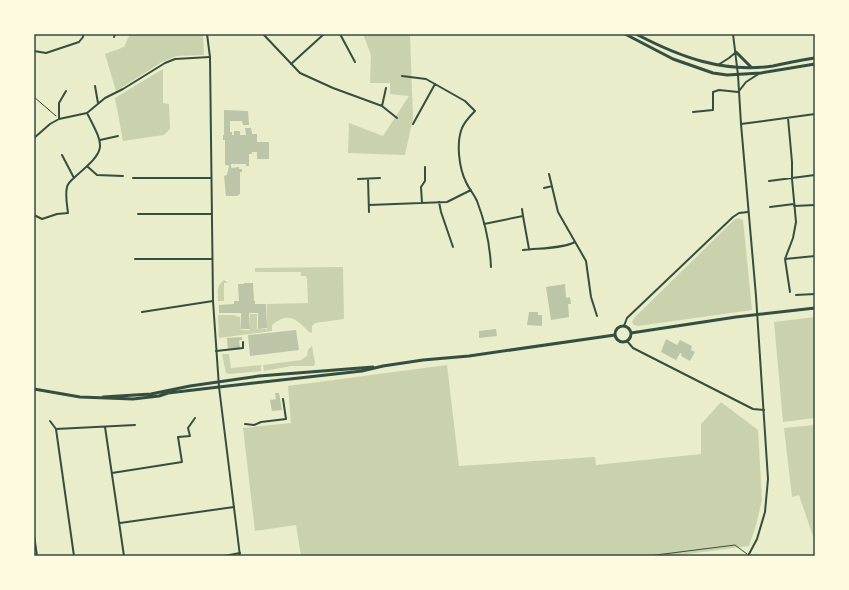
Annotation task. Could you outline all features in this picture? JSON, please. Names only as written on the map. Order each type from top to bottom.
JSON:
[{"type":"main road","points":[[625,34],[673,59],[713,73],[727,75],[761,73],[815,64]]},
{"type":"main road","points":[[636,34],[652,43],[692,60],[728,67],[762,66],[815,58]]},
{"type":"main road","points":[[736,52],[751,67]]},
{"type":"main road","points":[[631,333],[736,317],[815,308]]},
{"type":"main road","points":[[624,326],[629,328],[631,333],[630,338],[627,341],[619,341],[615,335],[617,328],[624,326]]},
{"type":"main road","points":[[91,398],[151,394],[259,376],[383,366],[469,356],[615,335]]},
{"type":"main road","points":[[34,389],[91,398],[133,399],[219,386],[355,372],[383,366]]},
{"type":"street","points":[[34,51],[46,53],[79,42],[83,37],[82,34]]},
{"type":"street","points":[[208,34],[210,57],[213,301],[216,351],[218,382],[240,555],[224,556]]},
{"type":"street","points":[[263,34],[300,73],[333,88],[382,106],[397,118]]},
{"type":"street","points":[[291,64],[319,35],[324,34]]},
{"type":"street","points":[[340,34],[355,62]]},
{"type":"street","points":[[734,34],[738,67],[740,124],[764,410],[768,480],[767,501],[762,526],[748,555]]},
{"type":"street","points":[[717,65],[736,52]]},
{"type":"street","points":[[34,136],[59,119],[87,113],[104,98],[123,89],[165,63],[175,59],[210,57]]},
{"type":"street","points":[[738,92],[746,82],[761,73]]},
{"type":"street","points":[[402,76],[426,79],[465,101],[475,111],[468,118],[462,128],[459,146],[464,176],[476,200],[484,224],[490,252],[491,267]]},
{"type":"street","points":[[412,124],[435,84]]},
{"type":"street","points":[[95,86],[98,104]]},
{"type":"street","points":[[382,106],[386,88]]},
{"type":"street","points":[[693,112],[713,110],[713,92],[719,90],[738,92]]},
{"type":"street","points":[[59,119],[59,103],[66,91]]},
{"type":"street","points":[[34,215],[42,220],[57,214],[68,212],[67,187],[74,178],[98,155],[100,140],[87,113]]},
{"type":"street","points":[[740,124],[815,114]]},
{"type":"street","points":[[788,118],[796,222],[793,238],[785,259],[790,292]]},
{"type":"street","points":[[100,140],[118,136]]},
{"type":"street","points":[[62,155],[74,178]]},
{"type":"street","points":[[87,166],[97,175],[123,176]]},
{"type":"street","points":[[422,203],[421,187],[425,181],[425,167]]},
{"type":"street","points":[[549,174],[558,212],[586,261],[591,297],[597,316]]},
{"type":"street","points":[[769,181],[815,175]]},
{"type":"street","points":[[133,178],[211,178]]},
{"type":"street","points":[[358,179],[380,178]]},
{"type":"street","points":[[368,179],[369,212]]},
{"type":"street","points":[[544,188],[552,186]]},
{"type":"street","points":[[369,205],[447,202],[471,190]]},
{"type":"street","points":[[439,202],[453,247]]},
{"type":"street","points":[[770,207],[815,204]]},
{"type":"street","points":[[522,209],[529,249]]},
{"type":"street","points":[[624,326],[627,318],[733,217],[739,213],[748,212]]},
{"type":"street","points":[[138,214],[212,214]]},
{"type":"street","points":[[484,224],[524,216]]},
{"type":"street","points":[[523,250],[571,244],[575,242]]},
{"type":"street","points":[[785,259],[815,256]]},
{"type":"street","points":[[135,259],[212,259]]},
{"type":"street","points":[[796,295],[815,294]]},
{"type":"street","points":[[142,312],[213,301]]},
{"type":"street","points":[[627,341],[633,348],[746,406],[753,409],[764,410]]},
{"type":"street","points":[[216,351],[243,348],[243,342]]},
{"type":"street","points":[[245,424],[254,425],[260,422],[286,419],[283,398]]},
{"type":"street","points":[[112,473],[182,462],[178,437],[190,436],[188,428],[195,418]]},
{"type":"street","points":[[50,421],[56,429],[74,556]]},
{"type":"street","points":[[56,429],[135,425]]},
{"type":"street","points":[[105,427],[124,556]]},
{"type":"street","points":[[120,523],[234,506]]},
{"type":"street","points":[[34,535],[37,556]]},
{"type":"path","points":[[34,97],[59,119]]},
{"type":"path","points":[[648,556],[735,545],[748,555]]},
{"type":"path","points":[[753,556],[760,556]]},
{"type":"green space","points":[[130,34],[203,34],[204,55],[177,56],[162,62],[116,91],[105,54],[124,47]]},
{"type":"green space","points":[[363,34],[410,34],[413,118],[405,155],[348,153],[349,123],[383,136],[409,96],[390,94],[390,83],[370,83],[371,55]]},
{"type":"green space","points":[[163,69],[163,103],[169,104],[170,129],[164,135],[123,141],[115,98]]},
{"type":"green space","points":[[738,218],[743,220],[752,310],[638,326],[634,325],[632,322],[634,318],[735,219]]},
{"type":"green space","points":[[343,267],[344,319],[315,323],[312,326],[312,333],[296,320],[292,318],[285,318],[272,325],[272,331],[219,338],[218,315],[233,315],[240,317],[241,330],[250,330],[250,314],[257,314],[257,329],[267,329],[267,304],[308,303],[307,279],[306,276],[301,276],[301,272],[255,272],[255,268]]},
{"type":"green space","points":[[224,280],[228,283],[224,283],[224,301],[218,301],[219,287],[221,282]]},
{"type":"green space","points":[[815,317],[815,418],[783,422],[774,322]]},
{"type":"green space","points":[[312,346],[315,363],[314,366],[292,366],[264,371],[263,365],[301,360],[307,356],[308,350]]},
{"type":"green space","points":[[222,354],[229,354],[231,368],[261,365],[261,371],[226,373]]},
{"type":"green space","points":[[447,365],[459,466],[595,457],[596,465],[701,454],[701,424],[721,402],[758,430],[762,500],[749,546],[672,556],[301,556],[296,525],[255,531],[243,428],[291,423],[288,386]]},
{"type":"green space","points":[[815,425],[815,542],[799,495],[792,497],[784,428]]},
{"type":"building","points":[[224,110],[248,111],[249,125],[243,125],[242,121],[230,121],[230,132],[232,132],[232,135],[234,135],[234,131],[240,131],[240,135],[246,135],[245,128],[251,128],[252,134],[257,134],[257,142],[269,142],[269,159],[257,159],[257,152],[252,152],[252,154],[249,154],[249,166],[246,166],[246,164],[231,164],[231,168],[239,167],[239,169],[242,169],[242,172],[240,172],[240,194],[237,196],[226,196],[224,176],[227,175],[229,166],[225,165],[225,140],[223,140]]},
{"type":"building","points":[[253,283],[255,304],[266,304],[267,328],[258,329],[258,313],[249,313],[250,329],[241,329],[241,313],[219,313],[219,305],[234,304],[234,301],[239,301],[238,284]]},
{"type":"building","points":[[565,284],[566,298],[570,297],[571,304],[568,304],[569,317],[551,320],[546,287]]},
{"type":"building","points":[[529,312],[538,312],[538,315],[542,315],[542,326],[527,325]]},
{"type":"building","points":[[496,329],[497,336],[479,338],[479,331]]},
{"type":"building","points":[[296,330],[299,350],[250,356],[248,335]]},
{"type":"building","points":[[242,337],[242,340],[239,340],[240,348],[228,349],[227,338]]},
{"type":"building","points":[[666,339],[677,345],[680,340],[692,346],[691,350],[695,352],[690,361],[681,356],[682,354],[680,353],[676,360],[661,352]]},
{"type":"building","points":[[275,393],[279,393],[282,410],[272,411],[270,400],[276,399]]}]
